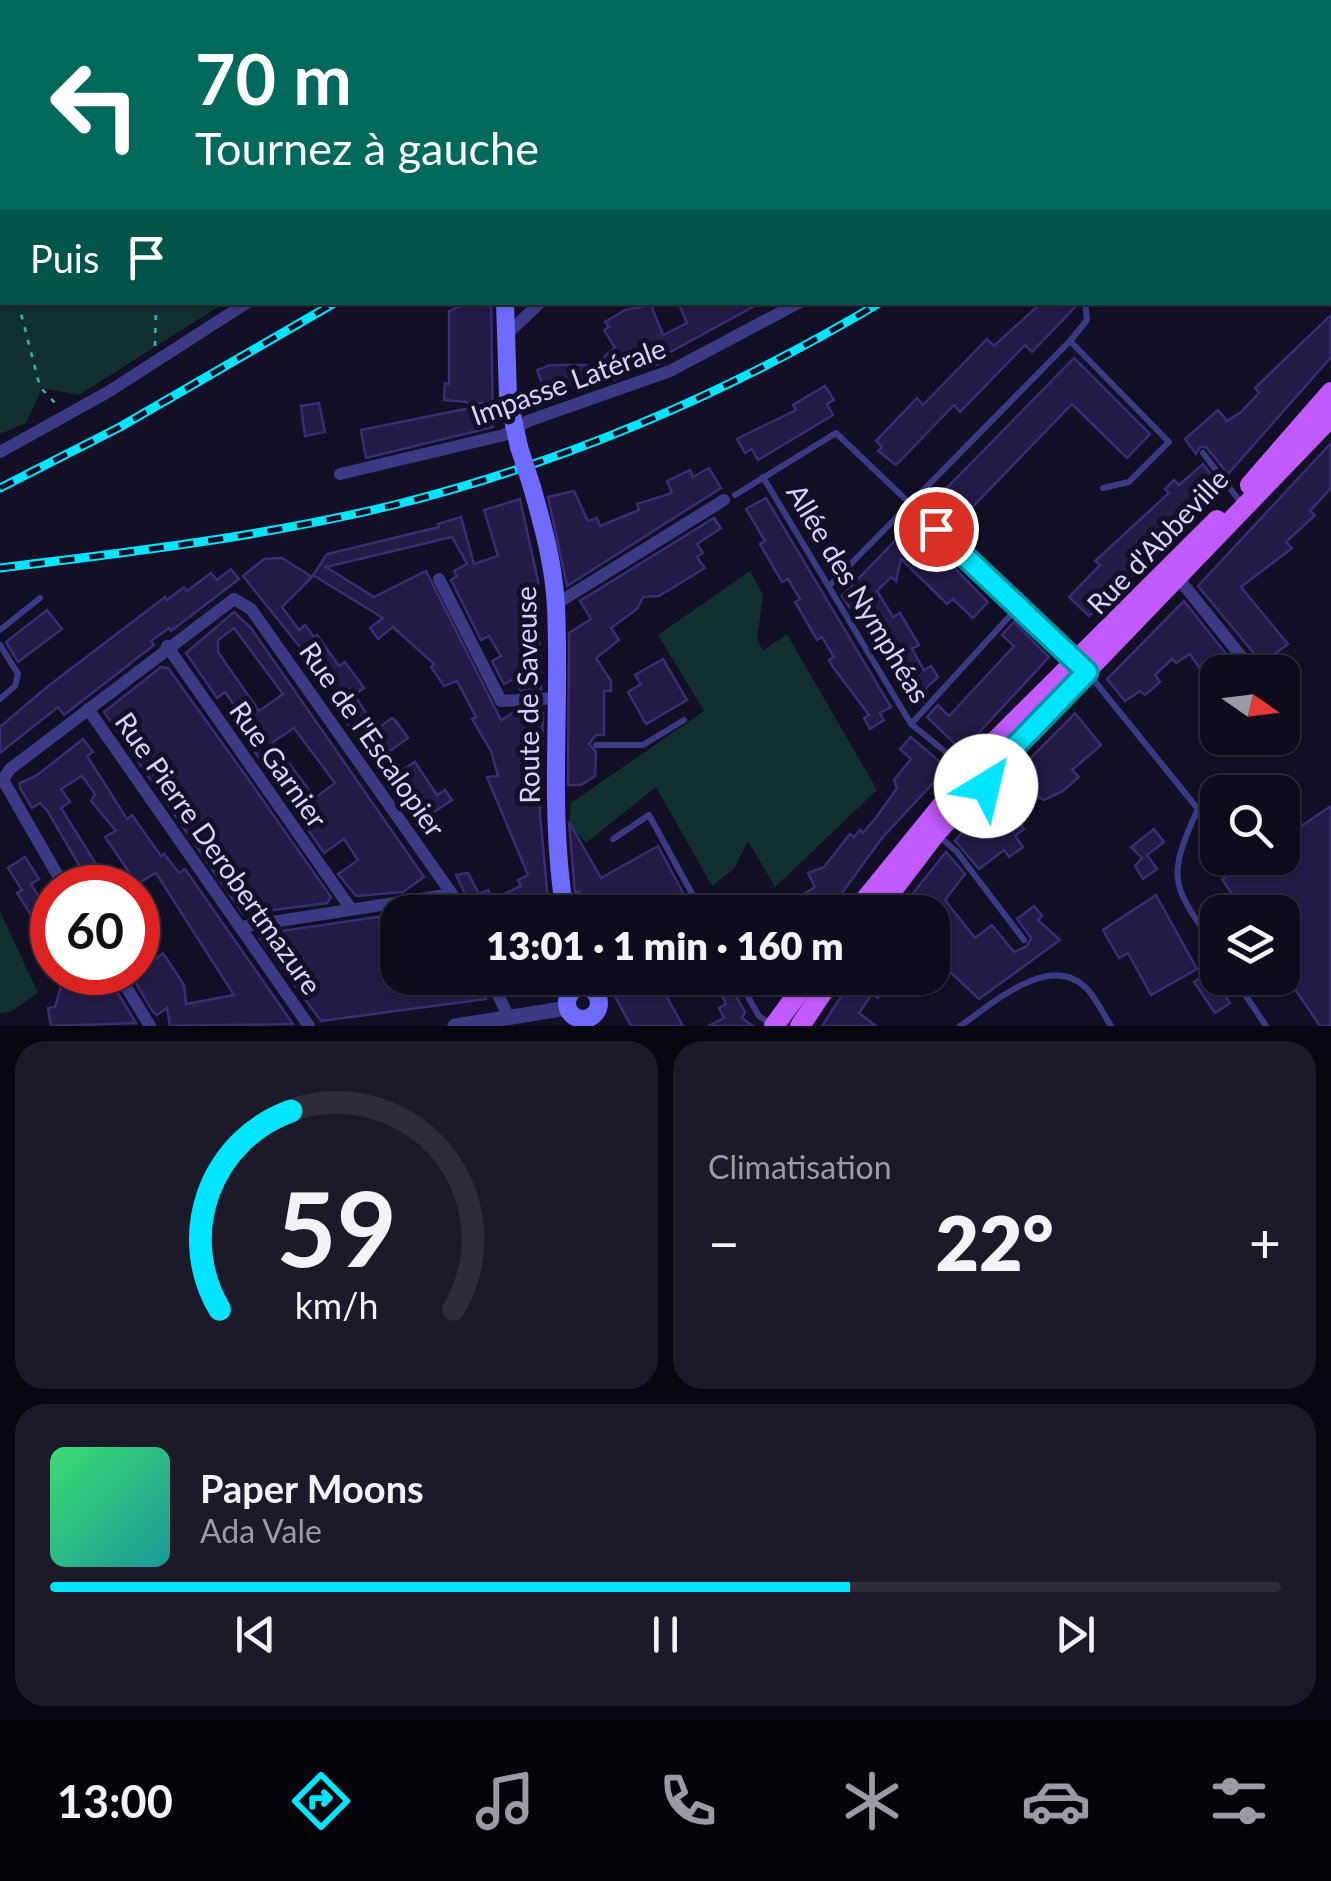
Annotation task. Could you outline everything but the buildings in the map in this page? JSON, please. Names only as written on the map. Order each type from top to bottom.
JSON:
[{"type":"main road","name":"Route de Saveuse","points":[[506,305],[508,396],[550,549],[556,604],[557,698],[563,742],[557,863],[563,895]]},
{"type":"main road","name":"Rue d'Abbeville","points":[[1241,504],[1331,392]]},
{"type":"main road","name":"Rue d'Abbeville","points":[[870,895],[972,776],[1331,417]]},
{"type":"main road","name":"Rue d'Abbeville","points":[[885,895],[930,828]]},
{"type":"main road","points":[[571,995],[568,1008],[580,1018],[598,1020],[598,999],[594,995]]},
{"type":"main road","points":[[774,1026],[797,995]]},
{"type":"main road","points":[[800,1026],[821,995]]},
{"type":"street","points":[[0,452],[66,416],[243,305]]},
{"type":"street","points":[[506,336],[538,305]]},
{"type":"street","name":"Impasse Latérale","points":[[340,474],[517,439],[528,421],[670,371],[794,305]]},
{"type":"street","points":[[556,604],[730,497]]},
{"type":"street","points":[[1174,573],[1240,655]]},
{"type":"street","points":[[440,579],[502,701],[557,698]]},
{"type":"street","name":"Rue de l'Escalopier","points":[[167,646],[228,601],[239,600],[251,610],[452,894]]},
{"type":"street","points":[[52,865],[2,778],[167,646]]},
{"type":"street","name":"Rue Garnier","points":[[167,646],[350,910]]},
{"type":"street","name":"Rue Pierre Derobertmazure","points":[[88,709],[310,1026]]},
{"type":"street","points":[[240,927],[452,894]]},
{"type":"street","points":[[131,995],[150,1026]]},
{"type":"street","points":[[498,995],[508,1018]]},
{"type":"street","points":[[455,1026],[568,1008]]},
{"type":"lane","points":[[831,584],[1070,342],[1087,320],[1085,305]]},
{"type":"lane","points":[[1070,342],[1169,442],[1128,482],[1104,488]]},
{"type":"lane","points":[[1204,453],[1241,504],[1331,404]]},
{"type":"lane","points":[[730,497],[836,432],[1082,667],[1198,809],[1174,872],[1179,894],[1200,925]]},
{"type":"lane","name":"Allée des Nymphéas","points":[[763,477],[831,584],[911,724],[972,776]]},
{"type":"lane","points":[[0,630],[40,598]]},
{"type":"lane","points":[[911,724],[1018,606]]},
{"type":"lane","points":[[0,645],[18,674],[15,686],[0,700]]},
{"type":"lane","points":[[596,745],[643,745],[684,720]]},
{"type":"lane","points":[[613,839],[649,815],[693,895]]},
{"type":"lane","points":[[930,828],[957,852],[1024,940]]},
{"type":"lane","points":[[960,1026],[1037,977],[1055,974],[1086,987],[1112,1026]]},
{"type":"lane","points":[[746,995],[758,1016],[774,1026]]},
{"type":"lane","points":[[788,1026],[809,995]]},
{"type":"lane","points":[[1245,995],[1266,1026]]},
{"type":"path","points":[[19,305],[40,386],[66,416]]},
{"type":"path","points":[[154,362],[156,305]]},
{"type":"green space","points":[[0,305],[221,305],[79,395],[42,388],[26,423],[0,434]]},
{"type":"green space","points":[[750,571],[763,595],[757,639],[763,651],[787,634],[877,790],[775,887],[748,841],[734,869],[712,886],[656,787],[586,843],[569,825],[571,803],[704,711],[658,635]]},
{"type":"green space","points":[[0,911],[30,976],[30,995],[35,995],[10,1012],[0,1013]]},
{"type":"railway","points":[[0,488],[120,427],[331,305]]},
{"type":"railway","points":[[0,568],[250,534],[462,487],[647,421],[766,365],[876,305]]},
{"type":"route","points":[[936,529],[1087,672],[988,774],[986,786]]}]
